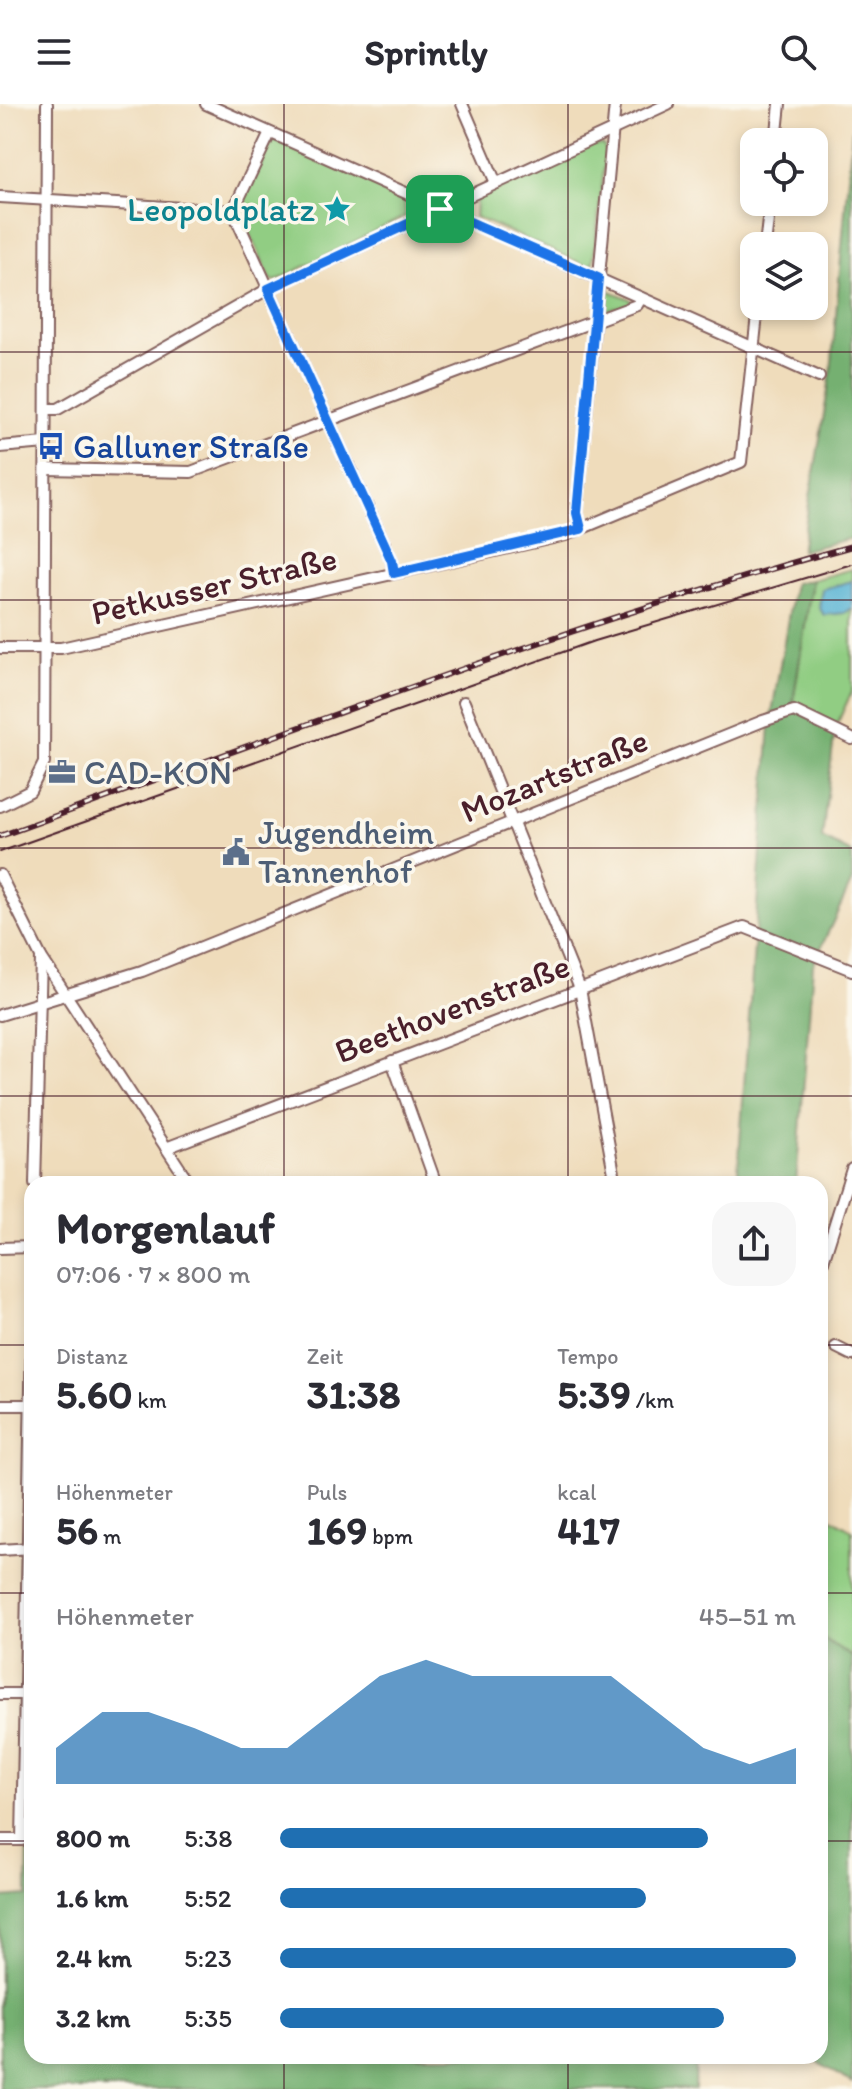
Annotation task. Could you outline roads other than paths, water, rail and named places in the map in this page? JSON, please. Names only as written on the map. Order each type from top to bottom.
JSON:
[{"type":"street","points":[[0,806],[30,791],[43,770],[47,104]]},
{"type":"street","points":[[462,104],[496,183]]},
{"type":"street","points":[[581,529],[577,513],[615,104]]},
{"type":"street","points":[[46,409],[58,409],[268,289],[668,104]]},
{"type":"street","points":[[777,128],[780,104]]},
{"type":"street","points":[[211,105],[819,377]]},
{"type":"street","points":[[270,133],[233,211],[392,561],[394,573]]},
{"type":"street","points":[[0,197],[47,197],[233,211]]},
{"type":"street","points":[[46,469],[191,472],[595,322],[637,305],[641,298]]},
{"type":"street","points":[[754,348],[757,320]]},
{"type":"street","name":"Petkusser Straße","points":[[0,648],[44,649],[581,529],[741,462],[754,348]]},
{"type":"street","points":[[0,447],[46,443]]},
{"type":"street","points":[[464,702],[580,989],[615,1176]]},
{"type":"street","name":"Mozartstraße","points":[[0,1015],[142,971],[794,711],[852,739]]},
{"type":"street","points":[[0,875],[41,957],[185,1176]]},
{"type":"street","name":"Beethovenstraße","points":[[166,1148],[744,927],[852,970]]},
{"type":"street","points":[[35,1176],[41,957]]},
{"type":"street","points":[[392,1061],[433,1176]]},
{"type":"street","points":[[828,1248],[850,1186],[852,1169]]},
{"type":"street","points":[[0,1248],[24,1247]]},
{"type":"street","points":[[836,1347],[852,1355]]},
{"type":"street","points":[[0,1405],[24,1405]]},
{"type":"street","points":[[0,1550],[24,1549]]},
{"type":"street","points":[[0,1694],[24,1694]]},
{"type":"street","points":[[0,1840],[22,1840],[24,1767]]},
{"type":"water","points":[[852,581],[852,608],[845,613],[824,615],[819,607],[822,589]]},
{"type":"tram line","points":[[0,852],[594,641],[852,564]]},
{"type":"railway","points":[[0,836],[530,646],[637,610],[852,546]]},
{"type":"place","name":"Leopoldplatz","points":[[337,209]]},
{"type":"place","name":"Galluner Straße","points":[[51,446]]},
{"type":"place","name":"CAD-KON","points":[[62,772]]},
{"type":"place","name":"Jugendheim Tannenhof","points":[[236,852]]}]
